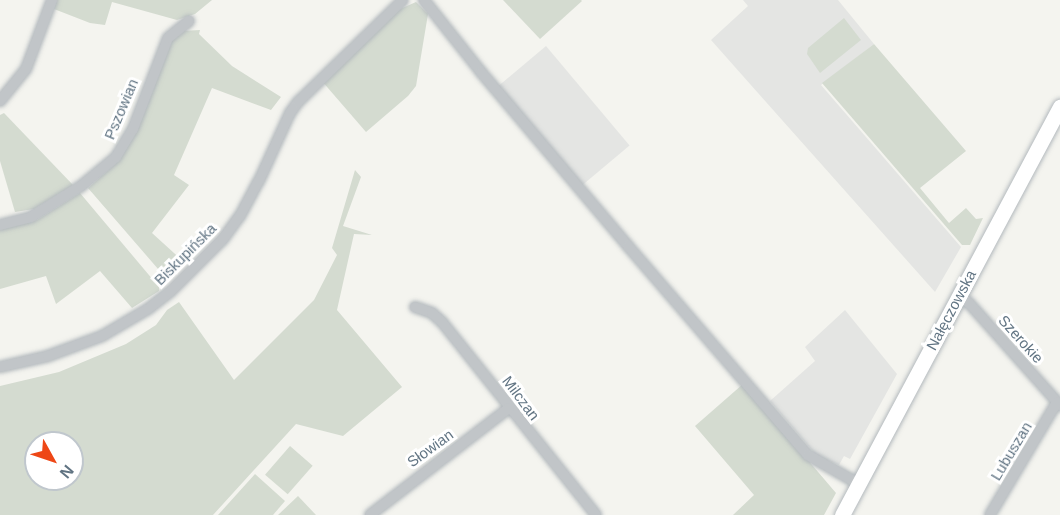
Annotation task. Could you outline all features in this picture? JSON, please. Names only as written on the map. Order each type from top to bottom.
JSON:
[{"type":"main road","name":"Nałęczowska","points":[[842,515],[1060,106]]},
{"type":"street","points":[[0,101],[26,69],[52,0]]},
{"type":"street","name":"Biskupińska","points":[[0,367],[48,356],[102,336],[148,309],[170,292],[223,239],[240,216],[259,181],[290,113],[320,79],[403,0]]},
{"type":"street","points":[[424,0],[481,72],[808,455],[859,484]]},
{"type":"street","name":"Pszowian","points":[[0,225],[31,217],[81,186],[116,157],[133,129],[168,38],[180,25],[189,21]]},
{"type":"street","name":"Szerokie","points":[[958,296],[972,306],[1059,404]]},
{"type":"street","name":"Milczan","points":[[415,307],[432,313],[442,322],[589,513]]},
{"type":"street","name":"Lubuszan","points":[[990,515],[1059,404]]},
{"type":"street","name":"Słowian","points":[[370,515],[508,408]]},
{"type":"shaded area","points":[[57,0],[212,0],[195,14],[177,20],[112,2],[105,25],[90,23],[54,9]]},
{"type":"shaded area","points":[[503,0],[581,0],[582,1],[540,39]]},
{"type":"shaded area","points":[[743,0],[838,0],[874,44],[821,85],[961,247],[935,292],[711,40],[748,6]]},
{"type":"shaded area","points":[[416,2],[428,14],[416,86],[408,96],[366,132],[321,80],[398,10]]},
{"type":"shaded area","points":[[844,18],[861,40],[820,73],[807,54],[808,48]]},
{"type":"shaded area","points":[[200,30],[199,34],[232,66],[281,97],[271,110],[212,88],[174,175],[189,185],[152,233],[185,263],[173,278],[165,277],[88,188],[120,160],[170,41],[182,31]]},
{"type":"shaded area","points":[[874,44],[966,151],[920,188],[949,223],[966,208],[976,219],[983,218],[970,245],[962,245],[822,83]]},
{"type":"shaded area","points":[[546,46],[630,146],[581,186],[498,86]]},
{"type":"shaded area","points":[[4,113],[73,185],[34,209],[15,212],[0,161],[0,115]]},
{"type":"shaded area","points":[[355,170],[361,177],[343,226],[372,235],[354,234],[337,310],[402,387],[343,436],[296,424],[213,515],[0,515],[0,386],[59,372],[126,344],[156,325],[167,310],[179,302],[234,380],[314,300],[337,255],[332,248]]},
{"type":"shaded area","points":[[80,193],[159,287],[159,291],[132,308],[100,271],[56,304],[46,276],[0,289],[0,230],[37,220]]},
{"type":"shaded area","points":[[845,310],[897,374],[850,459],[844,456],[839,465],[817,456],[770,401],[815,361],[805,347]]},
{"type":"shaded area","points":[[743,384],[836,493],[824,515],[733,515],[754,495],[695,426]]},
{"type":"shaded area","points":[[290,446],[313,466],[288,494],[265,475]]},
{"type":"shaded area","points":[[255,474],[285,501],[273,515],[218,515]]},
{"type":"shaded area","points":[[298,496],[316,515],[278,515]]}]
